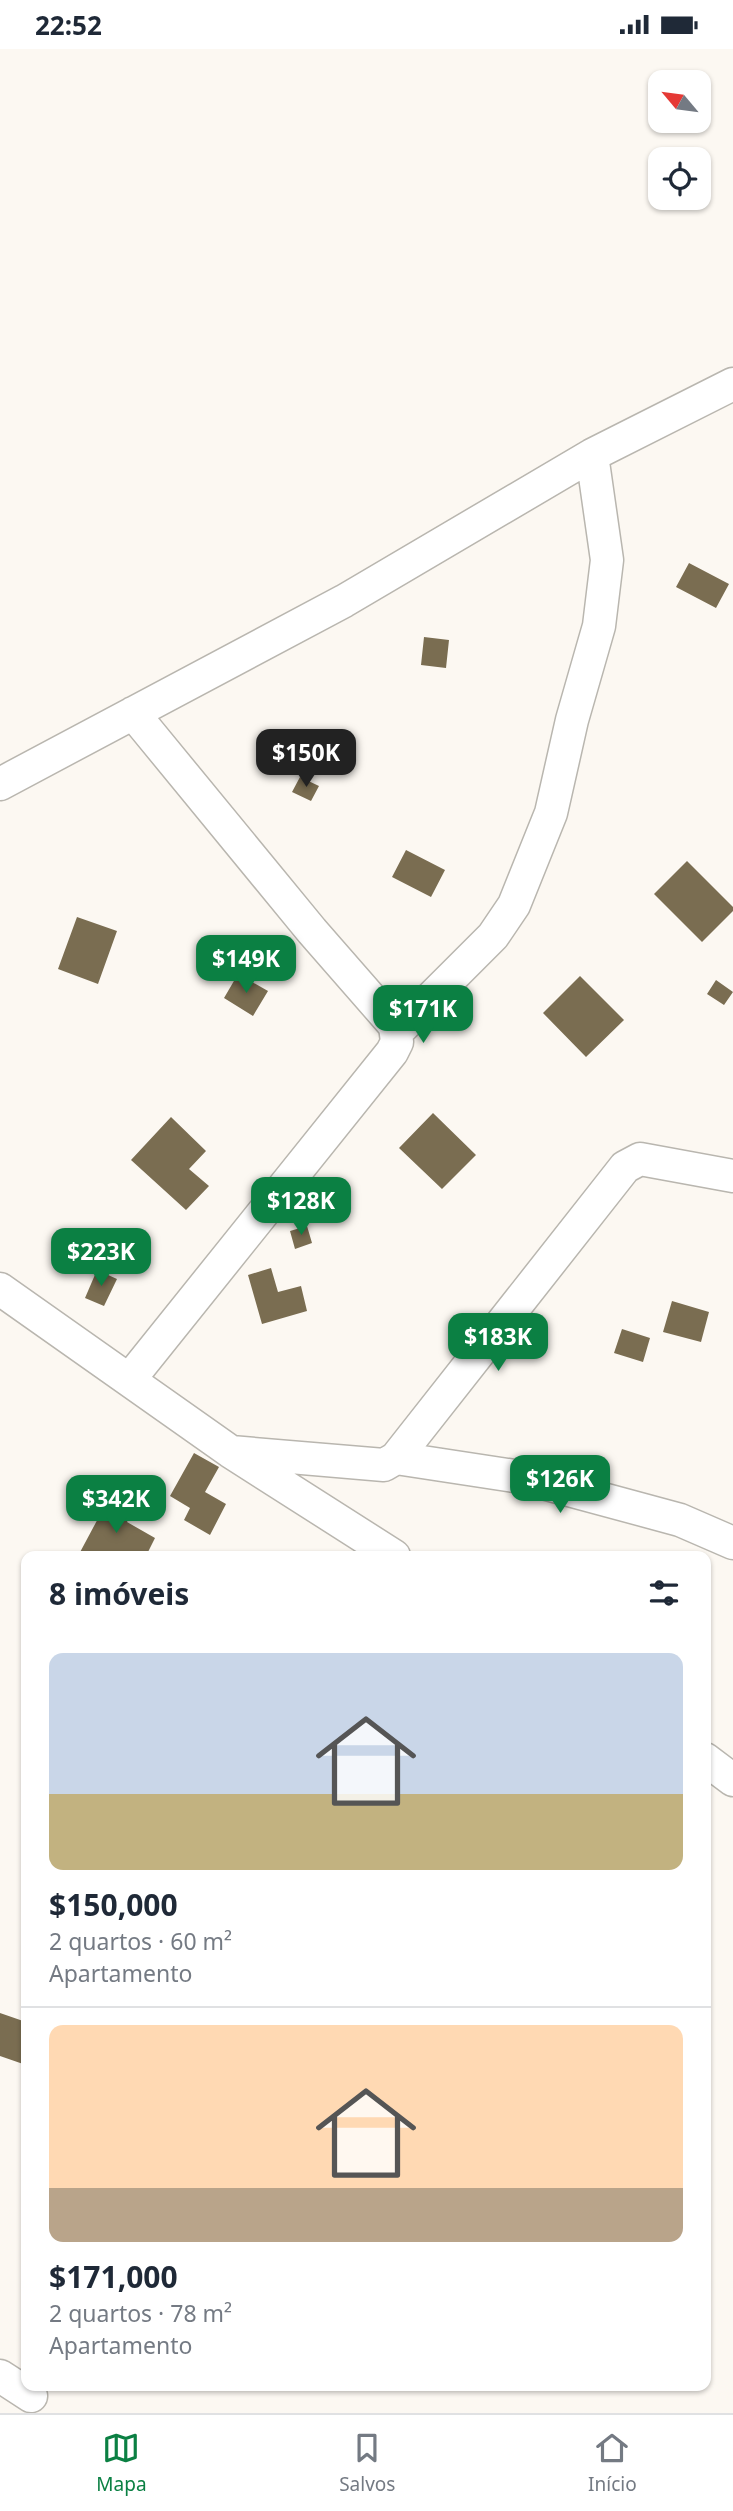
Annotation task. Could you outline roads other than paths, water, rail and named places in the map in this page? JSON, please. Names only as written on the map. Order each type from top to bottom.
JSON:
[{"type":"street","points":[[0,784],[344,601],[592,455],[733,384]]},
{"type":"street","points":[[396,1033],[493,936],[513,905],[551,813],[572,720],[600,626],[607,561],[592,455]]},
{"type":"street","points":[[129,1380],[393,1052],[397,1041],[395,1026],[312,931],[133,713]]},
{"type":"street","points":[[231,1452],[384,1465],[396,1458],[625,1167],[640,1159],[733,1176]]},
{"type":"street","points":[[0,1289],[231,1452],[385,1551]]},
{"type":"street","points":[[396,1458],[521,1477],[680,1520],[733,1543]]},
{"type":"street","points":[[711,1764],[733,1780]]},
{"type":"street","points":[[0,2376],[21,2389]]}]
